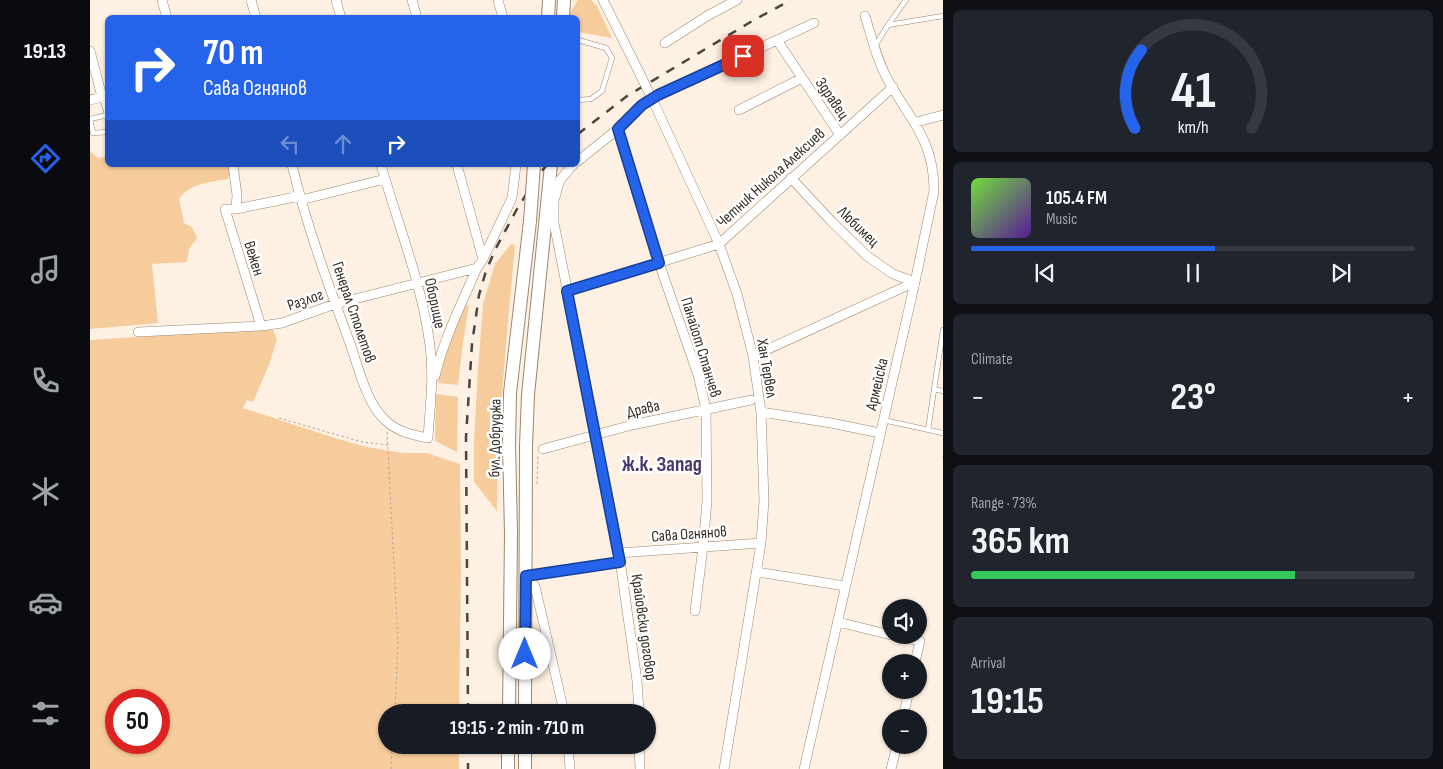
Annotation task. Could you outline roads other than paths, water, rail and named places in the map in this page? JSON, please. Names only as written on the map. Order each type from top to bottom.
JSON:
[{"type":"main road","points":[[548,15],[550,0]]},
{"type":"main road","points":[[563,15],[564,0]]},
{"type":"main road","name":"бул. Добруджа","points":[[508,704],[511,533],[510,402],[530,221],[534,167]]},
{"type":"main road","name":"бул. Добруджа","points":[[525,704],[526,446],[528,395],[550,220],[551,167]]},
{"type":"main road","points":[[508,754],[508,769]]},
{"type":"main road","points":[[525,754],[525,769]]},
{"type":"street","points":[[162,0],[166,15]]},
{"type":"street","points":[[251,0],[255,15]]},
{"type":"street","points":[[336,0],[340,15]]},
{"type":"street","points":[[412,0],[416,15]]},
{"type":"street","points":[[498,0],[502,15]]},
{"type":"street","name":"Хан Тервел","points":[[603,0],[639,72],[719,244],[737,294],[752,356],[761,412],[764,501],[761,543],[724,769]]},
{"type":"street","points":[[665,43],[707,16],[737,0]]},
{"type":"street","name":"Армейска","points":[[804,769],[915,282],[939,190],[927,146],[916,122],[882,67],[865,16]]},
{"type":"street","points":[[580,159],[618,129],[642,105],[658,95],[814,23]]},
{"type":"street","name":"Здравец","points":[[777,40],[840,135]]},
{"type":"street","points":[[90,51],[105,94]]},
{"type":"street","name":"Здравец","points":[[739,110],[802,78]]},
{"type":"street","name":"Четник Никола Алексиев","points":[[567,291],[719,244],[893,87]]},
{"type":"street","points":[[90,100],[105,97]]},
{"type":"street","points":[[916,122],[943,114]]},
{"type":"street","name":"Панайот Станчев","points":[[618,129],[659,263],[698,375],[706,410],[707,500],[695,611]]},
{"type":"street","name":"Вежен","points":[[233,167],[237,195],[236,208],[225,209],[261,326]]},
{"type":"street","name":"Генерал Столетов","points":[[292,167],[300,198],[371,402],[386,422],[405,433],[428,438]]},
{"type":"street","name":"Оборище","points":[[382,167],[418,283],[430,346],[432,375],[428,438]]},
{"type":"street","points":[[459,167],[483,259]]},
{"type":"street","points":[[431,390],[448,336],[477,268],[512,198],[516,167]]},
{"type":"street","name":"Крайовски договор","points":[[571,167],[560,180],[550,220],[567,291],[620,557],[638,704]]},
{"type":"street","name":"Любимец","points":[[791,178],[867,256],[893,274],[915,282]]},
{"type":"street","points":[[236,208],[300,198],[385,179]]},
{"type":"street","name":"Разлог","points":[[138,332],[261,326],[282,323],[336,304],[477,268]]},
{"type":"street","points":[[752,356],[915,282]]},
{"type":"street","name":"Драва","points":[[543,449],[632,425],[750,400]]},
{"type":"street","points":[[761,412],[831,423],[880,434]]},
{"type":"street","name":"Сава Огнянов","points":[[526,576],[620,557],[761,543]]},
{"type":"street","points":[[757,572],[845,586]]},
{"type":"street","points":[[526,576],[535,586],[562,704]]},
{"type":"street","points":[[838,622],[882,633]]},
{"type":"street","points":[[569,754],[570,769]]},
{"type":"street","points":[[639,754],[640,769]]},
{"type":"street","points":[[891,769],[895,754]]},
{"type":"lane","points":[[875,48],[888,25],[906,0]]},
{"type":"lane","points":[[888,25],[943,16]]},
{"type":"lane","points":[[580,41],[606,48],[612,58],[602,91],[592,99],[580,100]]},
{"type":"lane","points":[[105,116],[90,119],[93,133],[105,132]]},
{"type":"lane","points":[[928,430],[943,330]]},
{"type":"lane","points":[[934,389],[943,391]]},
{"type":"lane","points":[[883,420],[943,433]]},
{"type":"railway","points":[[580,132],[627,96],[791,0]]},
{"type":"railway","points":[[468,704],[466,437],[472,344],[479,295],[486,271],[496,248],[517,209],[545,167]]},
{"type":"railway","points":[[468,754],[468,769]]},
{"type":"district","name":"ж.к. Запад","points":[[662,464]]}]
